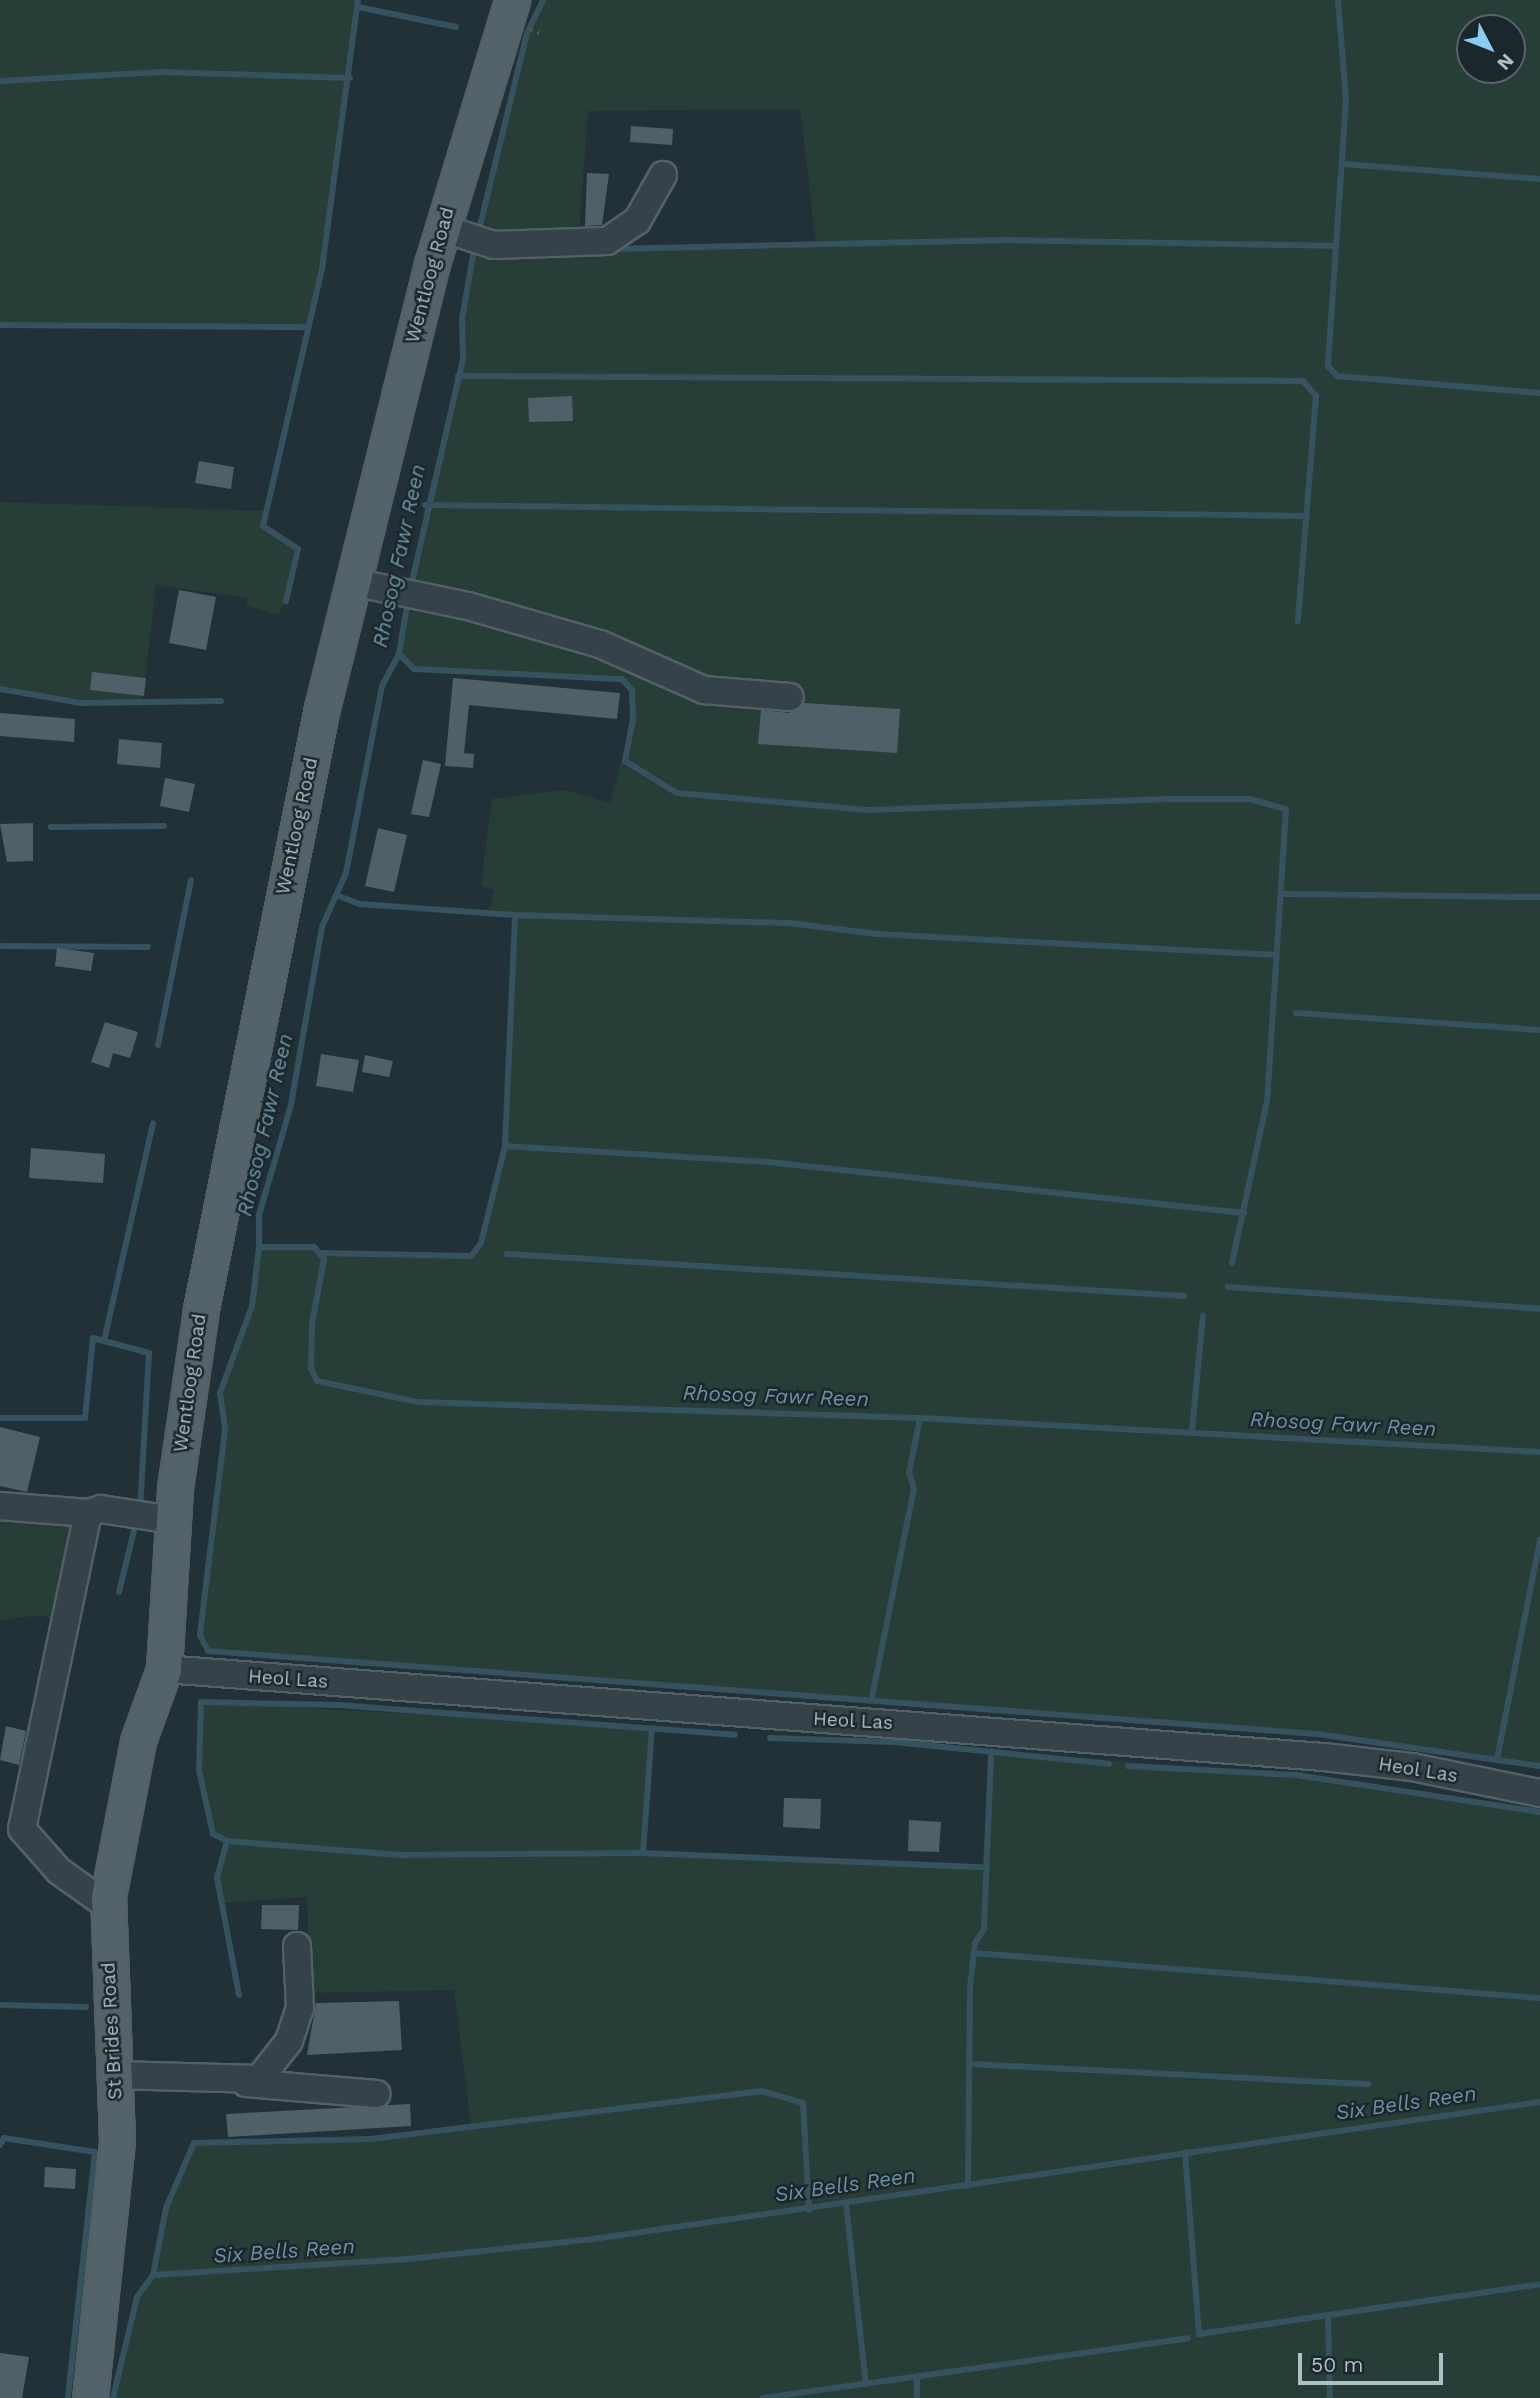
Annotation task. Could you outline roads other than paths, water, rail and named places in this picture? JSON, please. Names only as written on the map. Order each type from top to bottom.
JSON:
[{"type":"main road","name":"Wentloog Road","points":[[164,1669],[173,1520],[201,1309],[352,582],[469,238],[512,0]]},
{"type":"main road","name":"St Brides Road","points":[[90,2398],[117,2140],[108,1906],[138,1741],[164,1669]]},
{"type":"street","points":[[469,238],[615,239],[637,221],[663,174]]},
{"type":"street","points":[[352,582],[412,593],[600,645],[704,690],[790,697]]},
{"type":"street","points":[[0,1506],[89,1513],[100,1509],[173,1520]]},
{"type":"street","points":[[89,1513],[22,1829],[51,1864],[108,1906]]},
{"type":"street","name":"Heol Las","points":[[164,1669],[1324,1758],[1412,1767],[1540,1793]]},
{"type":"street","points":[[246,2082],[259,2079],[289,2041],[300,2008],[297,1945]]},
{"type":"street","points":[[114,2075],[246,2082],[377,2094]]},
{"type":"waterway","points":[[286,601],[298,549],[263,526],[322,269],[358,0]]},
{"type":"waterway","name":"Rhosog Fawr Reen","points":[[478,234],[527,33],[543,0]]},
{"type":"waterway","points":[[1338,0],[1346,100],[1328,366],[1337,376],[1540,393]]},
{"type":"waterway","points":[[358,7],[456,27]]},
{"type":"waterway","points":[[0,81],[162,72],[350,78]]},
{"type":"waterway","points":[[1344,164],[1540,179]]},
{"type":"waterway","points":[[610,249],[1000,240],[1336,246]]},
{"type":"waterway","name":"Rhosog Fawr Reen","points":[[411,586],[463,359],[462,319],[475,244]]},
{"type":"waterway","points":[[0,325],[307,327]]},
{"type":"waterway","points":[[458,376],[1303,381],[1316,396],[1298,621]]},
{"type":"waterway","points":[[425,505],[1307,516]]},
{"type":"waterway","name":"Rhosog Fawr Reen","points":[[408,600],[399,654],[382,686],[346,873],[322,927],[291,1105],[259,1215],[259,1247],[314,1247],[324,1259],[312,1324],[311,1368],[317,1381],[418,1402],[920,1418],[1540,1452]]},
{"type":"waterway","points":[[399,654],[414,669],[622,679],[632,690],[633,719],[625,761],[677,793],[869,810],[1176,799],[1250,799],[1286,809],[1267,1101],[1232,1263]]},
{"type":"waterway","points":[[0,689],[81,703],[221,701]]},
{"type":"waterway","points":[[51,827],[164,826]]},
{"type":"waterway","points":[[158,1045],[191,880]]},
{"type":"waterway","points":[[1285,894],[1540,897]]},
{"type":"waterway","points":[[336,895],[360,904],[515,915],[789,923],[877,934],[1276,955]]},
{"type":"waterway","points":[[321,1253],[471,1256],[481,1243],[505,1146],[515,915]]},
{"type":"waterway","points":[[0,946],[148,947]]},
{"type":"waterway","points":[[1296,1013],[1540,1030]]},
{"type":"waterway","points":[[104,1341],[153,1123]]},
{"type":"waterway","points":[[505,1146],[767,1162],[1244,1213]]},
{"type":"waterway","points":[[259,1247],[252,1306],[220,1393],[225,1430],[200,1635],[208,1651],[1317,1734],[1497,1760]]},
{"type":"waterway","points":[[507,1254],[1184,1296]]},
{"type":"waterway","points":[[1228,1287],[1540,1309]]},
{"type":"waterway","points":[[1192,1430],[1203,1316]]},
{"type":"waterway","points":[[0,1418],[85,1418],[93,1338],[149,1353],[140,1509]]},
{"type":"waterway","points":[[872,1697],[914,1489],[909,1473],[920,1418]]},
{"type":"waterway","points":[[119,1592],[136,1522]]},
{"type":"waterway","name":"Rhosog Fawr Reen","points":[[1540,1540],[1497,1760],[1540,1766]]},
{"type":"waterway","points":[[239,1995],[217,1878],[227,1841],[213,1834],[199,1770],[201,1702],[338,1705],[735,1735]]},
{"type":"waterway","points":[[643,1853],[652,1728]]},
{"type":"waterway","points":[[770,1738],[894,1742],[1109,1764]]},
{"type":"waterway","points":[[968,2186],[970,1987],[975,1943],[984,1929],[991,1751]]},
{"type":"waterway","points":[[1128,1766],[1296,1775],[1540,1812]]},
{"type":"waterway","points":[[227,1841],[400,1855],[643,1853],[982,1867]]},
{"type":"waterway","points":[[974,1953],[1540,1998]]},
{"type":"waterway","points":[[0,2005],[86,2007]]},
{"type":"waterway","points":[[970,2064],[1368,2084]]},
{"type":"waterway","points":[[113,2398],[137,2297],[153,2275],[166,2208],[194,2143],[371,2139],[762,2091],[803,2103],[809,2210]]},
{"type":"waterway","name":"Six Bells Reen","points":[[153,2275],[409,2259],[593,2239],[1540,2102]]},
{"type":"waterway","points":[[0,2145],[4,2138],[95,2152],[68,2398]]},
{"type":"waterway","points":[[1185,2152],[1199,2334],[1540,2284]]},
{"type":"waterway","points":[[846,2204],[866,2384]]},
{"type":"waterway","points":[[1328,2317],[1330,2398]]},
{"type":"waterway","points":[[763,2398],[1188,2338]]},
{"type":"waterway","points":[[917,2379],[917,2398]]}]
